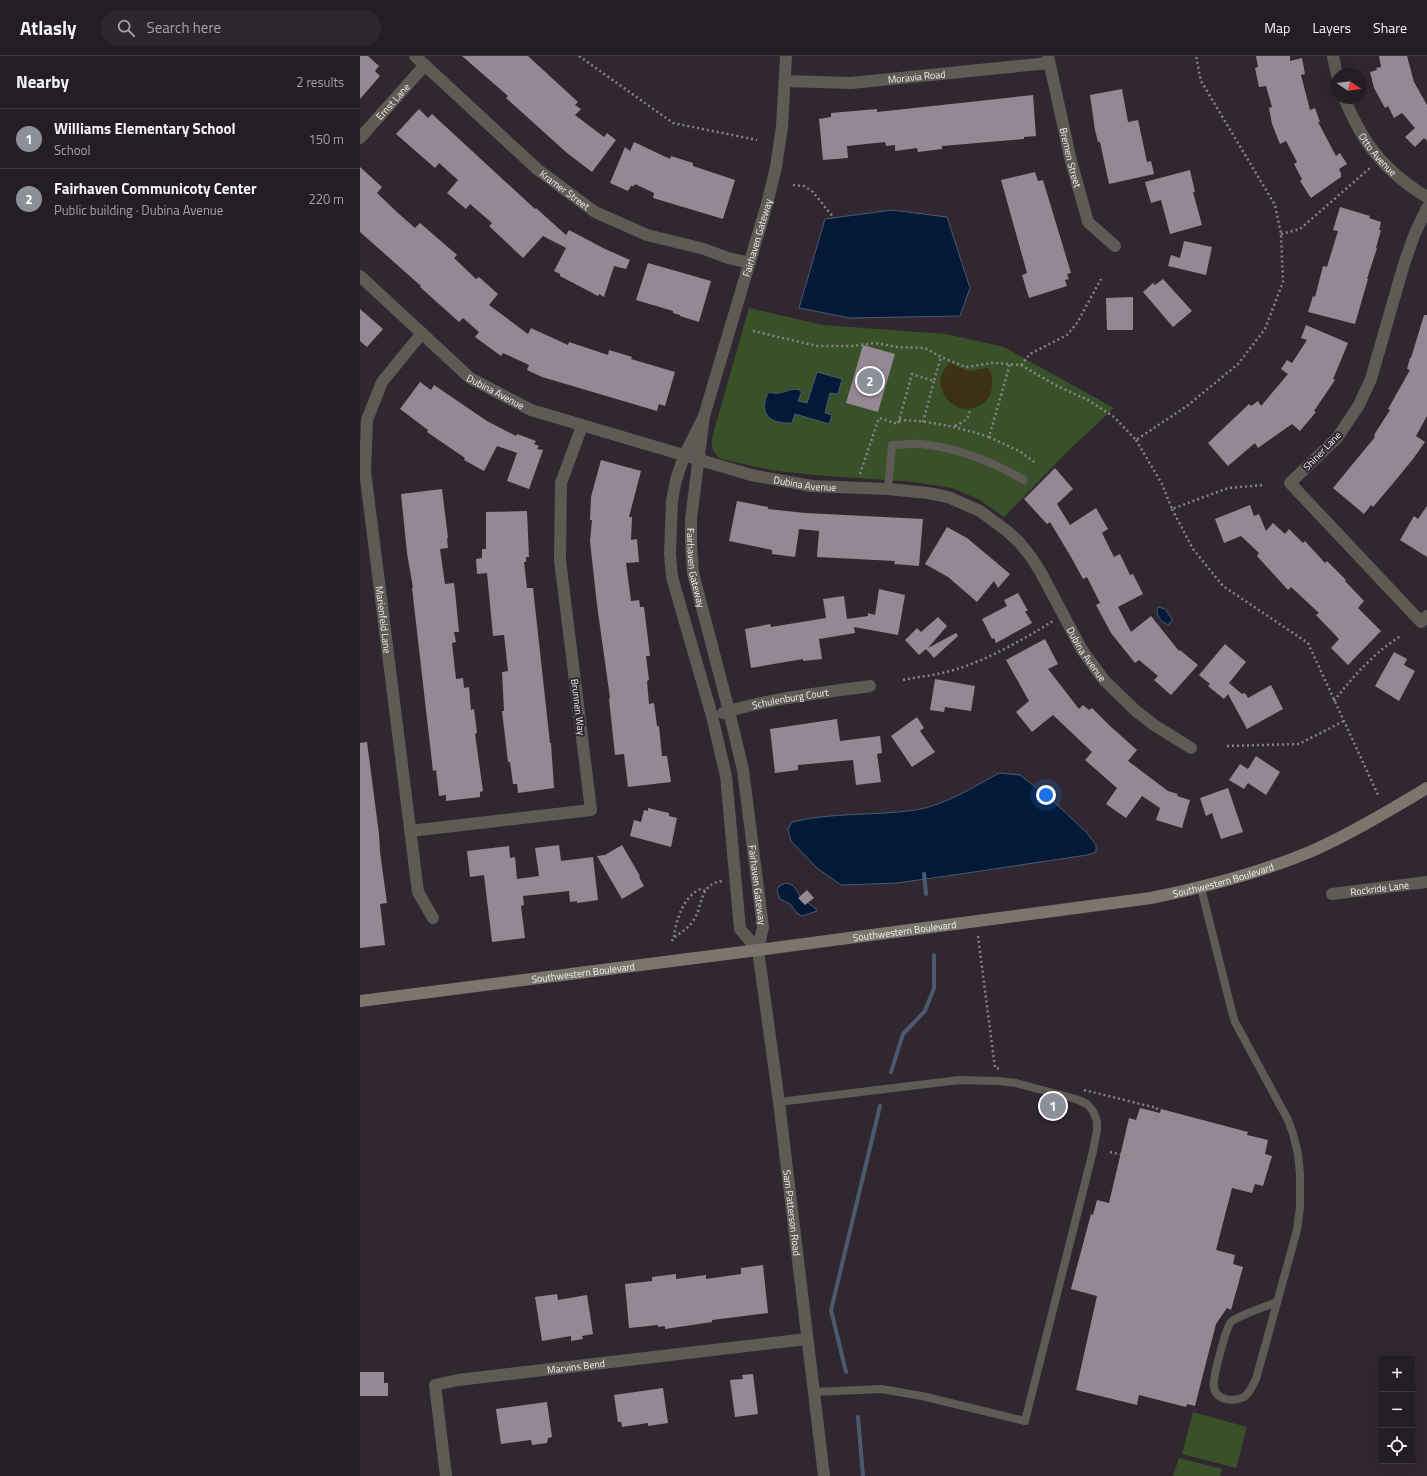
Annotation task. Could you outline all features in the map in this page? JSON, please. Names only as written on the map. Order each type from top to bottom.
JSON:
[{"type":"street","name":"Kramer Street","points":[[415,56],[538,169],[595,212],[647,235],[704,249],[728,258],[750,263]]},
{"type":"street","name":"Fairhaven Gateway","points":[[758,950],[740,929],[726,776],[712,716],[672,578],[670,554],[672,501],[676,480],[684,456],[704,416],[767,204],[776,166],[782,127],[786,56]]},
{"type":"street","points":[[1333,56],[1336,68]]},
{"type":"street","name":"Moravia Road","points":[[785,82],[851,83],[1048,60]]},
{"type":"street","name":"Bremen Street","points":[[1048,60],[1071,161],[1088,222],[1115,246]]},
{"type":"street","name":"Ernst Lane","points":[[360,138],[425,65]]},
{"type":"street","name":"Otto Avenue","points":[[1347,104],[1355,122],[1369,145],[1383,162],[1414,189],[1427,197]]},
{"type":"street","name":"Shiner Lane","points":[[1427,208],[1415,233],[1404,264],[1371,379],[1359,405],[1337,438],[1290,483],[1421,622],[1427,616]]},
{"type":"street","name":"Dubina Avenue","points":[[360,276],[470,378],[531,410],[751,476],[812,486],[888,489],[928,493],[948,497],[980,511],[1019,542],[1040,571],[1082,650],[1104,680],[1136,711],[1154,725],[1191,748]]},
{"type":"street","name":"Marienfeld Lane","points":[[422,334],[382,382],[367,420],[365,470],[418,892],[433,918]]},
{"type":"street","name":"Fairhaven Gateway","points":[[704,416],[691,519],[690,543],[693,573],[743,770],[763,927],[758,950]]},
{"type":"street","name":"Brunnen Way","points":[[410,831],[591,810],[560,560],[561,483],[582,426]]},
{"type":"street","name":"Schulenburg Court","points":[[712,716],[729,710],[785,698],[870,686]]},
{"type":"street","name":"Southwestern Boulevard","points":[[360,1001],[1151,898],[1201,888],[1258,871],[1312,851],[1351,832],[1427,788]]},
{"type":"street","name":"Rockride Lane","points":[[1332,894],[1427,882]]},
{"type":"street","name":"Sam Patterson Road","points":[[758,950],[779,1102],[824,1476]]},
{"type":"street","name":"Marvins Bend","points":[[446,1476],[435,1385],[466,1379],[807,1339]]},
{"type":"lane","points":[[888,489],[892,445],[921,443],[955,450],[1003,468],[1024,480]]},
{"type":"lane","points":[[1201,888],[1235,1022],[1288,1120],[1298,1154],[1300,1194],[1299,1219],[1256,1379],[1251,1389],[1245,1396],[1232,1400],[1222,1398],[1217,1394],[1214,1387],[1215,1378],[1227,1330],[1231,1322],[1238,1317],[1276,1302]]},
{"type":"lane","points":[[779,1102],[959,1080],[999,1081],[1016,1083],[1076,1099],[1087,1104],[1097,1121],[1093,1151],[1025,1421],[922,1396],[881,1389],[814,1392]]},
{"type":"path","points":[[579,56],[673,123],[757,140]]},
{"type":"path","points":[[1136,440],[1187,406],[1238,364],[1265,329],[1283,282],[1281,234],[1275,205],[1201,81],[1196,56]]},
{"type":"path","points":[[1281,234],[1300,229],[1370,168]]},
{"type":"path","points":[[792,184],[804,186],[813,192],[834,218]]},
{"type":"path","points":[[1021,365],[1030,354],[1067,335],[1077,323],[1101,279]]},
{"type":"path","points":[[753,330],[817,346],[852,346],[875,343],[897,347],[925,348],[941,357],[966,367],[993,363],[1021,365],[1057,386],[1088,400],[1114,417],[1136,440],[1162,484],[1172,509],[1193,549],[1223,586],[1308,643],[1379,797]]},
{"type":"path","points":[[923,422],[941,357]]},
{"type":"path","points":[[989,437],[1010,364]]},
{"type":"path","points":[[860,474],[879,418],[898,424],[912,374],[934,381]]},
{"type":"path","points":[[954,427],[969,416],[970,409]]},
{"type":"path","points":[[899,420],[954,427],[989,437],[1019,451],[1036,463]]},
{"type":"path","points":[[1172,509],[1228,488],[1264,485]]},
{"type":"path","points":[[902,680],[943,673],[978,661],[1031,635],[1053,621]]},
{"type":"path","points":[[1334,701],[1358,672],[1385,646],[1402,635]]},
{"type":"path","points":[[1227,746],[1299,744],[1344,721]]},
{"type":"path","points":[[674,937],[687,928],[693,921],[704,891],[712,884],[723,881]]},
{"type":"path","points":[[672,941],[677,919],[684,906],[698,890],[701,889],[704,891]]},
{"type":"path","points":[[978,936],[995,1068],[1002,1070]]},
{"type":"path","points":[[1080,1088],[1157,1108],[1153,1124]]},
{"type":"path","points":[[1110,1152],[1131,1158]]},
{"type":"green space","points":[[749,308],[823,325],[946,334],[1004,347],[1114,408],[1069,450],[1004,517],[978,499],[952,488],[915,482],[813,475],[771,470],[721,459],[712,448],[712,441]]},
{"type":"green space","points":[[1193,1412],[1247,1427],[1236,1468],[1182,1454]]},
{"type":"green space","points":[[1179,1458],[1222,1469],[1220,1476],[1173,1476]]},
{"type":"sand","points":[[950,363],[968,371],[988,368],[992,377],[991,392],[982,404],[972,409],[963,409],[954,405],[947,399],[942,391],[941,381],[943,372]]},
{"type":"water","points":[[892,210],[947,217],[970,288],[960,316],[850,318],[799,308],[825,219]]},
{"type":"water","points":[[817,372],[842,379],[838,394],[830,393],[825,413],[832,415],[829,424],[795,414],[792,423],[778,422],[769,418],[765,411],[765,403],[769,392],[779,393],[793,389],[802,391],[798,401],[807,403]]},
{"type":"water","points":[[1158,607],[1165,609],[1172,619],[1172,622],[1169,623],[1169,625],[1159,618],[1157,612]]},
{"type":"water","points":[[999,773],[1020,775],[1053,801],[1086,832],[1096,845],[1096,852],[1087,855],[897,883],[841,885],[817,868],[791,841],[788,829],[792,822],[838,815],[900,812],[927,808],[959,795]]},
{"type":"water","points":[[786,883],[794,886],[798,894],[817,911],[802,916],[797,913],[790,904],[780,899],[777,890],[779,886]]},
{"type":"building","points":[[360,56],[368,56],[379,66],[375,71],[380,76],[360,99]]},
{"type":"building","points":[[462,56],[528,56],[578,102],[575,105],[581,109],[575,115],[604,137],[607,133],[616,140],[592,172],[567,153],[506,98],[508,96]]},
{"type":"building","points":[[1256,56],[1290,56],[1290,61],[1302,58],[1305,74],[1301,75],[1310,110],[1315,108],[1320,122],[1318,122],[1336,156],[1340,153],[1347,164],[1339,169],[1341,177],[1311,198],[1300,181],[1302,179],[1294,164],[1297,162],[1286,141],[1280,144],[1272,124],[1269,108],[1272,107],[1266,86],[1259,87],[1255,68],[1258,67]]},
{"type":"building","points":[[1379,56],[1407,56],[1414,82],[1427,105],[1427,141],[1424,138],[1415,147],[1405,137],[1415,128],[1402,113],[1394,118],[1388,106],[1385,108],[1374,88],[1370,72],[1381,67]]},
{"type":"building","points":[[1122,89],[1128,122],[1138,120],[1147,162],[1151,161],[1154,174],[1109,184],[1100,142],[1098,142],[1095,130],[1090,95]]},
{"type":"building","points":[[1033,95],[1036,136],[1024,137],[1024,139],[942,146],[942,149],[918,152],[917,148],[895,151],[895,145],[886,146],[885,142],[847,146],[848,158],[823,160],[819,119],[831,117],[831,113],[877,109],[877,112]]},
{"type":"building","points":[[419,109],[428,118],[432,114],[535,209],[536,208],[566,235],[569,230],[630,260],[626,269],[614,266],[604,297],[599,294],[598,296],[560,276],[560,274],[554,271],[566,248],[543,236],[523,258],[489,226],[492,223],[470,204],[466,209],[447,193],[458,180],[439,163],[435,168],[396,134]]},
{"type":"building","points":[[634,142],[670,159],[671,156],[693,163],[693,166],[735,180],[723,219],[653,198],[654,193],[635,184],[634,186],[631,186],[628,191],[610,183],[625,147],[630,151]]},
{"type":"building","points":[[360,167],[382,187],[377,193],[398,213],[415,228],[420,223],[457,255],[454,258],[476,279],[479,277],[498,294],[489,305],[528,334],[531,328],[568,345],[569,342],[608,355],[609,350],[632,357],[631,359],[675,372],[665,406],[659,404],[657,411],[542,377],[527,370],[529,365],[503,353],[501,356],[475,337],[479,332],[463,318],[459,322],[360,232]]},
{"type":"building","points":[[1190,170],[1195,192],[1193,192],[1202,225],[1170,234],[1161,200],[1151,203],[1145,182]]},
{"type":"building","points":[[1035,172],[1038,181],[1043,180],[1071,273],[1067,274],[1069,279],[1065,280],[1067,286],[1029,298],[1022,275],[1027,273],[1001,180]]},
{"type":"building","points":[[1340,207],[1370,216],[1369,218],[1381,222],[1379,230],[1381,230],[1377,248],[1355,324],[1308,312],[1313,296],[1315,297],[1323,266],[1327,267],[1338,231],[1333,230]]},
{"type":"building","points":[[1184,241],[1212,247],[1206,275],[1168,266],[1171,255],[1180,258]]},
{"type":"building","points":[[648,263],[711,281],[699,322],[680,316],[673,313],[673,311],[636,300]]},
{"type":"building","points":[[1163,279],[1192,311],[1173,327],[1143,292],[1153,283],[1155,285]]},
{"type":"building","points":[[1133,297],[1133,330],[1107,330],[1106,298]]},
{"type":"building","points":[[360,309],[383,329],[367,347],[360,341]]},
{"type":"building","points":[[1424,315],[1427,315],[1427,416],[1416,436],[1425,442],[1413,459],[1373,507],[1371,505],[1364,514],[1333,488],[1375,437],[1374,435],[1390,410],[1388,409],[1410,370],[1407,369]]},
{"type":"building","points":[[1306,325],[1348,343],[1333,379],[1335,380],[1314,411],[1316,412],[1300,431],[1292,424],[1258,448],[1255,443],[1228,466],[1208,443],[1249,404],[1251,406],[1258,401],[1261,406],[1288,374],[1281,369],[1287,360],[1292,363],[1307,340],[1301,338]]},
{"type":"building","points":[[863,345],[895,354],[878,412],[846,403]]},
{"type":"building","points":[[420,382],[431,390],[434,385],[487,421],[516,436],[517,434],[536,441],[534,444],[539,446],[537,449],[543,450],[529,489],[507,481],[517,453],[497,446],[484,471],[464,460],[465,458],[427,432],[428,430],[400,409]]},
{"type":"building","points":[[601,460],[641,471],[629,517],[632,517],[631,540],[637,539],[639,562],[626,563],[631,601],[639,600],[640,607],[644,607],[650,656],[646,656],[649,680],[647,681],[649,704],[654,703],[657,726],[659,726],[662,756],[667,756],[671,782],[628,787],[624,754],[615,755],[610,698],[590,541],[592,520],[590,520],[591,497]]},
{"type":"building","points":[[1055,468],[1073,489],[1057,504],[1070,525],[1096,508],[1108,529],[1102,533],[1114,557],[1120,554],[1130,575],[1133,574],[1143,594],[1118,607],[1131,632],[1151,616],[1179,651],[1180,650],[1198,665],[1171,695],[1154,680],[1158,676],[1139,660],[1135,663],[1111,633],[1096,605],[1100,603],[1087,577],[1083,579],[1050,522],[1047,524],[1024,499]]},
{"type":"building","points":[[442,489],[448,548],[440,549],[445,584],[454,583],[459,632],[454,632],[456,642],[452,643],[456,679],[463,678],[464,688],[469,687],[471,710],[474,709],[477,733],[475,734],[483,791],[480,792],[480,797],[446,801],[446,795],[439,796],[436,770],[433,771],[401,494]]},
{"type":"building","points":[[737,501],[768,507],[768,509],[805,513],[923,519],[919,566],[894,564],[895,561],[817,557],[819,531],[799,529],[795,557],[772,554],[772,550],[729,541]]},
{"type":"building","points":[[1250,505],[1254,516],[1259,514],[1266,531],[1273,523],[1285,534],[1289,529],[1303,543],[1305,541],[1325,563],[1327,561],[1364,601],[1358,608],[1381,631],[1348,665],[1331,648],[1339,639],[1316,615],[1319,613],[1291,587],[1288,590],[1257,556],[1259,553],[1241,536],[1224,543],[1215,519]]},
{"type":"building","points":[[1427,506],[1427,557],[1400,540],[1414,516],[1418,519]]},
{"type":"building","points":[[527,511],[529,557],[526,557],[526,562],[524,562],[527,588],[533,588],[551,743],[554,788],[518,793],[517,784],[513,784],[510,762],[508,762],[502,711],[504,711],[502,672],[508,671],[504,635],[493,636],[487,573],[477,574],[476,559],[482,558],[482,549],[486,549],[486,512]]},
{"type":"building","points":[[947,527],[967,538],[1010,574],[998,588],[994,581],[977,602],[948,577],[925,564]]},
{"type":"building","points":[[879,589],[905,595],[898,635],[854,627],[855,633],[819,639],[822,659],[803,661],[803,659],[751,668],[745,629],[770,624],[771,627],[826,618],[823,599],[844,596],[847,619],[868,616],[868,613],[875,615]]},
{"type":"building","points":[[1018,593],[1028,611],[1025,611],[1032,623],[996,643],[994,638],[992,639],[982,619],[1007,606],[1004,600]]},
{"type":"building","points":[[938,617],[947,626],[928,648],[956,633],[958,636],[934,658],[926,649],[919,655],[905,640],[917,628],[921,632]]},
{"type":"building","points":[[1045,639],[1058,664],[1048,669],[1079,709],[1083,705],[1089,710],[1092,708],[1137,750],[1128,761],[1168,791],[1178,794],[1177,796],[1190,800],[1182,828],[1156,820],[1160,808],[1142,796],[1126,818],[1106,804],[1117,788],[1085,760],[1092,752],[1053,715],[1032,732],[1016,712],[1029,701],[1006,660]]},
{"type":"building","points":[[1225,644],[1246,662],[1229,683],[1242,694],[1245,693],[1248,698],[1271,685],[1283,709],[1247,729],[1228,694],[1224,699],[1208,686],[1210,684],[1199,675]]},
{"type":"building","points":[[1394,652],[1407,659],[1404,665],[1415,671],[1399,701],[1375,686]]},
{"type":"building","points":[[935,679],[975,686],[971,711],[945,707],[944,712],[930,710]]},
{"type":"building","points":[[917,717],[924,728],[920,731],[935,752],[912,767],[891,736]]},
{"type":"building","points":[[837,719],[840,741],[880,736],[882,753],[877,754],[881,782],[856,785],[853,760],[798,765],[798,770],[775,773],[770,729]]},
{"type":"building","points":[[367,742],[387,903],[380,904],[385,945],[360,948],[360,743]]},
{"type":"building","points":[[1256,756],[1280,772],[1266,795],[1248,783],[1244,789],[1229,780],[1240,764],[1248,769]]},
{"type":"building","points":[[1228,788],[1243,832],[1221,839],[1212,813],[1206,816],[1200,798]]},
{"type":"building","points":[[648,808],[669,813],[669,816],[677,818],[671,847],[630,836],[634,820],[641,822],[644,810],[648,811]]},
{"type":"building","points":[[559,845],[561,861],[593,857],[598,900],[577,903],[577,901],[570,902],[569,891],[523,896],[524,905],[521,906],[525,938],[492,942],[484,875],[470,877],[467,851],[509,846],[510,858],[515,857],[517,879],[539,876],[535,848]]},
{"type":"building","points":[[622,845],[640,876],[639,877],[644,886],[622,899],[597,856],[605,855]]},
{"type":"building","points":[[807,890],[814,898],[805,905],[798,898]]},
{"type":"building","points":[[1140,1108],[1160,1113],[1161,1109],[1248,1132],[1247,1135],[1268,1140],[1265,1154],[1272,1156],[1263,1186],[1255,1184],[1252,1193],[1232,1188],[1216,1250],[1235,1255],[1233,1264],[1243,1267],[1231,1310],[1227,1308],[1216,1324],[1195,1406],[1187,1404],[1186,1407],[1139,1395],[1137,1405],[1076,1390],[1097,1296],[1071,1289],[1091,1214],[1093,1215],[1097,1200],[1109,1203],[1129,1118],[1136,1120]]},
{"type":"building","points":[[763,1265],[768,1313],[712,1320],[712,1322],[665,1329],[665,1326],[658,1327],[658,1325],[629,1328],[625,1284],[652,1281],[652,1277],[676,1274],[676,1279],[706,1275],[706,1279],[741,1274],[741,1268]]},
{"type":"building","points":[[557,1294],[558,1300],[587,1295],[593,1334],[582,1336],[583,1339],[571,1341],[571,1336],[542,1341],[535,1297]]},
{"type":"building","points":[[360,1372],[384,1372],[384,1383],[388,1383],[388,1396],[360,1396]]},
{"type":"building","points":[[753,1374],[758,1414],[735,1417],[730,1380],[743,1379],[742,1375]]},
{"type":"building","points":[[663,1388],[668,1423],[648,1426],[648,1423],[622,1427],[621,1422],[618,1422],[614,1395]]},
{"type":"building","points":[[547,1402],[552,1437],[548,1438],[547,1443],[532,1445],[531,1440],[501,1444],[496,1409]]},
{"type":"waterway","points":[[924,874],[926,894]]},
{"type":"waterway","points":[[891,1072],[903,1034],[925,1011],[934,988],[934,955]]},
{"type":"waterway","points":[[846,1372],[831,1310],[880,1106]]},
{"type":"waterway","points":[[858,1417],[863,1476]]},
{"type":"place","name":"Fairhaven Communicoty Center","points":[[870,381]]},
{"type":"place","name":"Williams Elementary School","points":[[1053,1106]]}]
